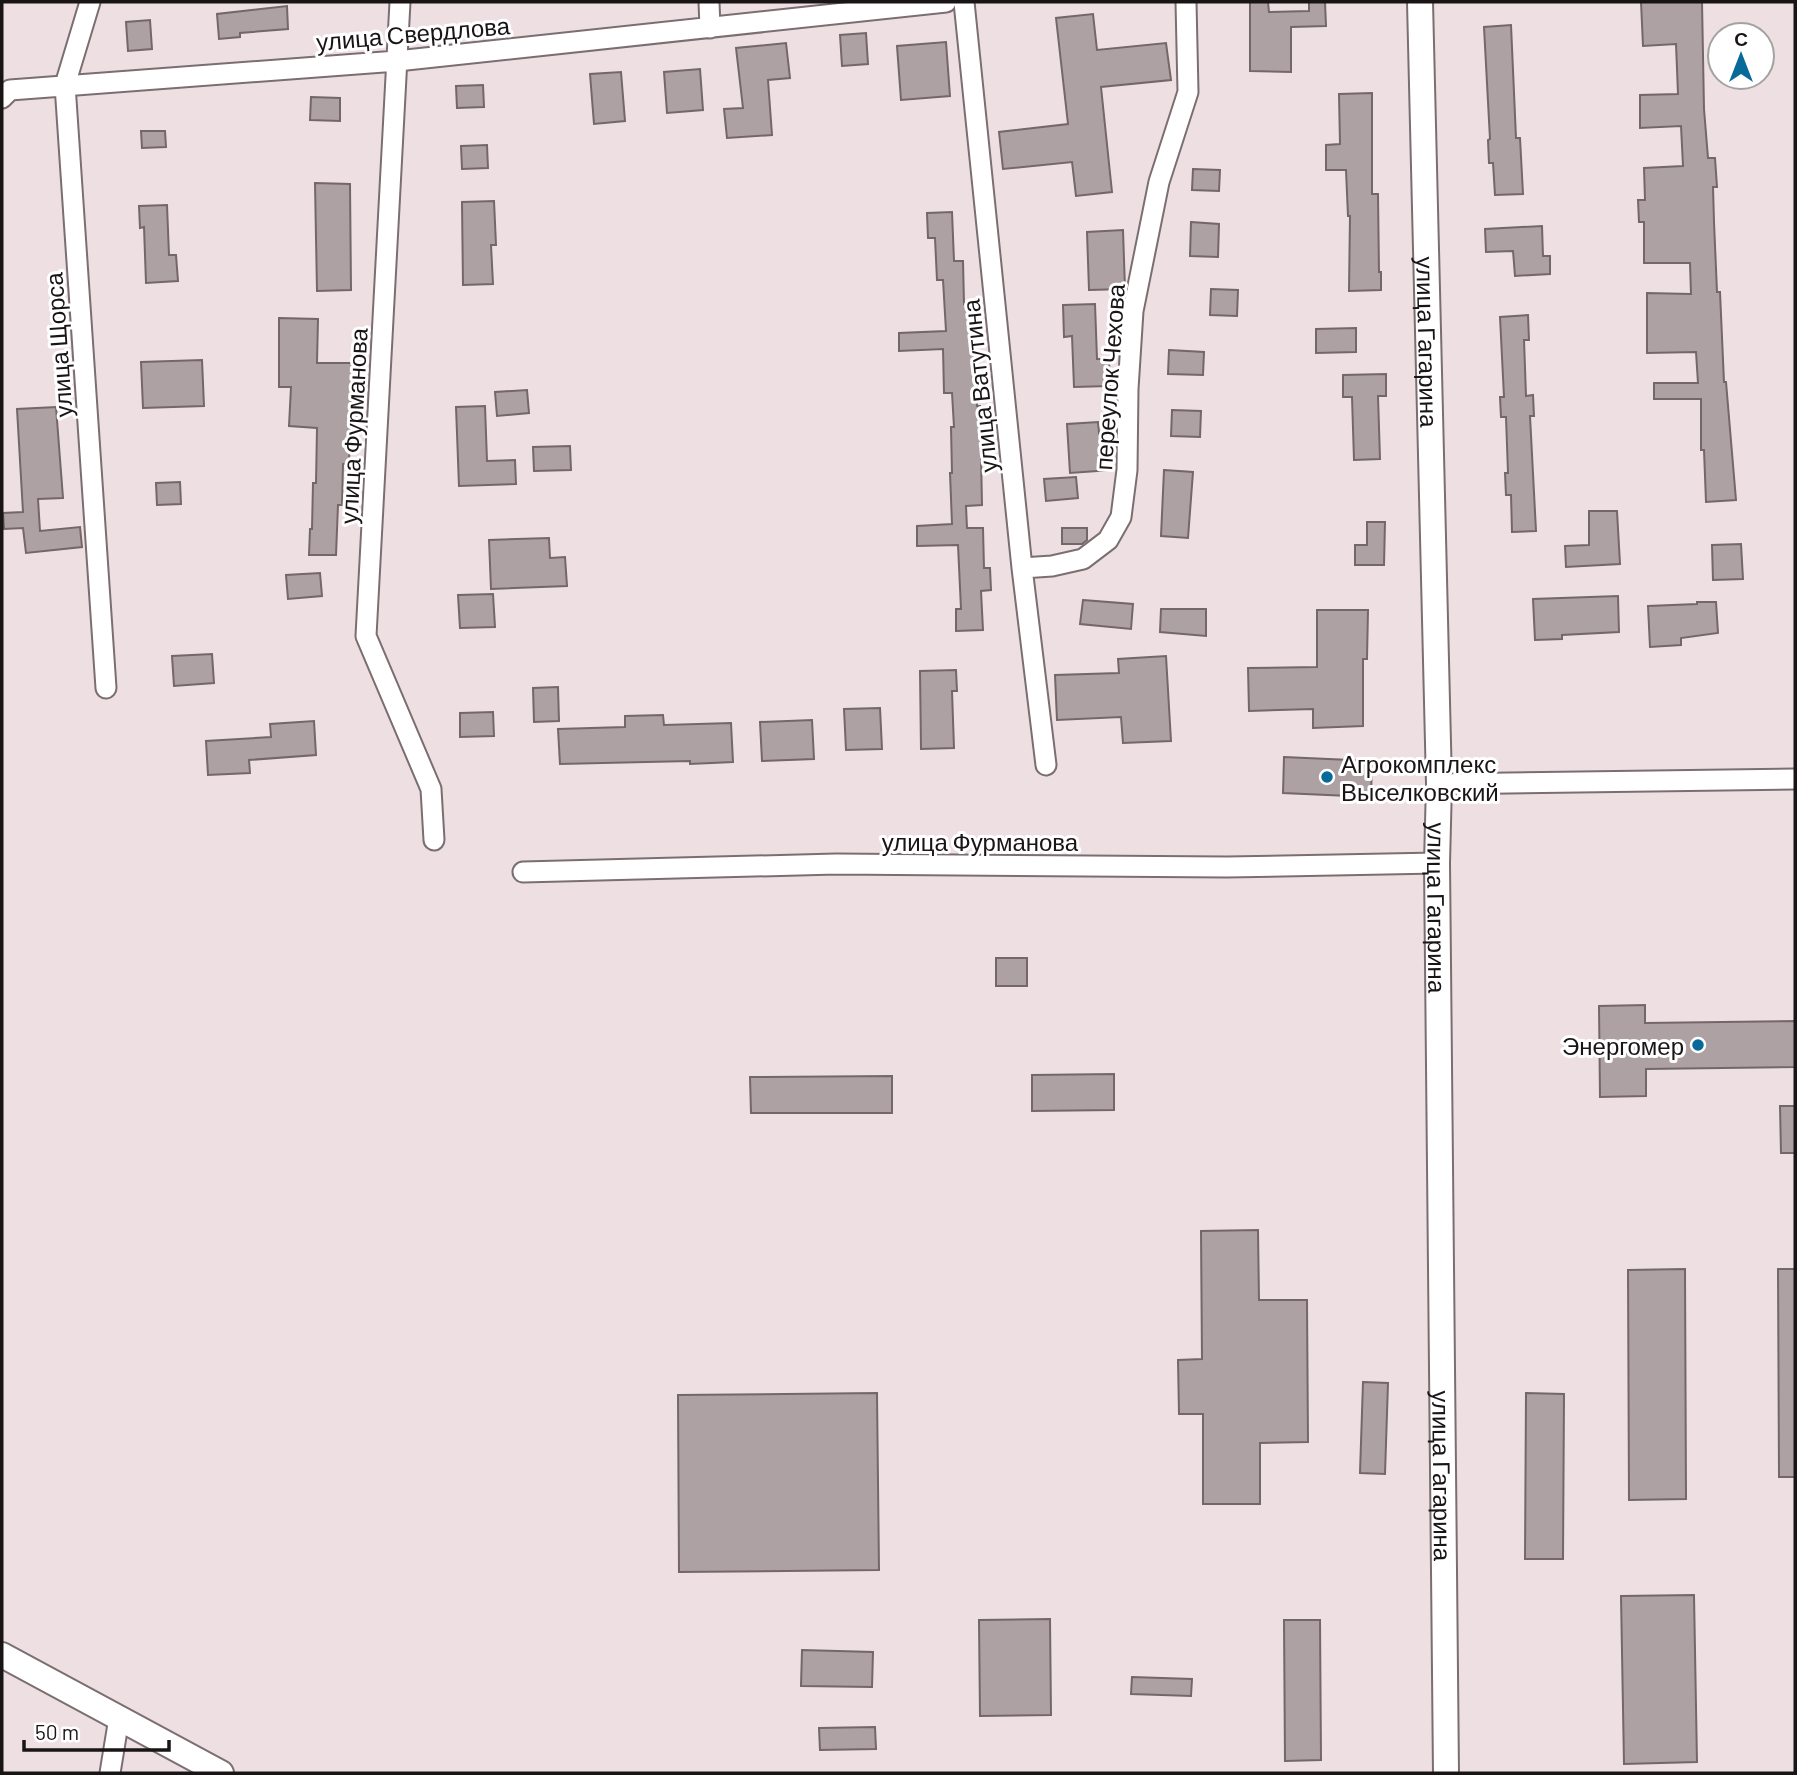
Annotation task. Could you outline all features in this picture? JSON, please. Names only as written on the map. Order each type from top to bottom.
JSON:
[{"type":"main road","name":"улица Гагарина","points":[[1420,2],[1439,784],[1437,863],[1446,1773]]},
{"type":"main road","points":[[2,1655],[221,1773]]},
{"type":"street","name":"улица Щорса","points":[[90,2],[65,85],[106,688]]},
{"type":"street","name":"улица Фурманова","points":[[400,2],[366,636],[431,789],[434,840]]},
{"type":"street","points":[[709,2],[710,28]]},
{"type":"street","name":"улица Свердлова","points":[[6,94],[65,85],[397,61],[946,2]]},
{"type":"street","name":"улица Ватутина","points":[[964,2],[1046,765]]},
{"type":"street","name":"переулок Чехова","points":[[1023,568],[1052,566],[1083,559],[1108,540],[1121,517],[1127,470],[1133,311],[1159,182],[1188,92],[1186,2]]},
{"type":"street","points":[[1439,784],[1795,779]]},
{"type":"street","name":"улица Фурманова","points":[[523,872],[836,864],[1227,867],[1437,863]]},
{"type":"street","points":[[110,1773],[119,1718]]},
{"type":"building","points":[[1250,2],[1268,2],[1269,12],[1309,11],[1309,2],[1325,2],[1326,26],[1291,27],[1291,72],[1250,71]]},
{"type":"building","points":[[1641,2],[1702,2],[1704,109],[1708,158],[1715,158],[1717,187],[1713,187],[1717,292],[1720,292],[1724,382],[1736,500],[1706,502],[1704,450],[1701,450],[1701,399],[1654,399],[1654,383],[1698,383],[1696,352],[1647,353],[1647,293],[1691,294],[1690,263],[1644,263],[1644,222],[1639,222],[1638,200],[1645,200],[1644,168],[1683,166],[1681,126],[1640,128],[1640,95],[1678,94],[1676,44],[1643,46]]},
{"type":"building","points":[[287,6],[288,29],[240,33],[240,37],[219,39],[217,14]]},
{"type":"building","points":[[1093,14],[1097,50],[1166,43],[1171,80],[1101,87],[1112,192],[1076,196],[1072,162],[1003,169],[999,132],[1068,124],[1056,18]]},
{"type":"building","points":[[150,20],[152,49],[128,51],[126,22]]},
{"type":"building","points":[[1511,25],[1516,138],[1520,138],[1523,194],[1495,195],[1493,163],[1489,163],[1484,27]]},
{"type":"building","points":[[866,33],[868,64],[842,66],[840,35]]},
{"type":"building","points":[[946,42],[950,96],[901,100],[897,46]]},
{"type":"building","points":[[786,43],[790,78],[768,80],[772,135],[727,138],[724,109],[743,108],[736,48]]},
{"type":"building","points":[[700,69],[703,110],[667,113],[664,72]]},
{"type":"building","points":[[621,72],[625,121],[594,124],[590,74]]},
{"type":"building","points":[[483,85],[484,107],[457,108],[456,86]]},
{"type":"building","points":[[1372,93],[1372,194],[1378,194],[1381,290],[1349,291],[1350,216],[1346,170],[1326,170],[1326,145],[1340,144],[1339,94]]},
{"type":"building","points":[[311,97],[340,98],[340,121],[310,120]]},
{"type":"building","points":[[141,131],[165,131],[166,147],[142,148]]},
{"type":"building","points":[[487,145],[488,168],[462,169],[461,146]]},
{"type":"building","points":[[1193,169],[1220,170],[1219,191],[1192,190]]},
{"type":"building","points":[[315,183],[350,184],[351,290],[317,291]]},
{"type":"building","points":[[494,201],[496,245],[491,245],[493,284],[463,285],[462,202]]},
{"type":"building","points":[[167,205],[169,255],[176,255],[178,281],[146,283],[144,227],[140,228],[139,206]]},
{"type":"building","points":[[952,212],[954,261],[963,261],[964,304],[972,304],[973,352],[976,352],[982,505],[966,506],[967,528],[983,528],[984,568],[990,568],[991,590],[981,591],[983,630],[956,631],[956,609],[961,609],[958,545],[917,546],[917,526],[952,524],[950,473],[951,427],[954,427],[952,393],[944,393],[943,349],[899,351],[899,333],[946,331],[943,280],[937,280],[935,238],[928,238],[927,213]]},
{"type":"building","points":[[1191,222],[1219,224],[1218,257],[1190,256]]},
{"type":"building","points":[[1542,226],[1543,256],[1550,256],[1550,274],[1515,276],[1513,251],[1486,252],[1485,229]]},
{"type":"building","points":[[1123,230],[1125,289],[1089,290],[1087,232]]},
{"type":"building","points":[[1211,289],[1238,290],[1237,316],[1210,315]]},
{"type":"building","points":[[1095,304],[1097,359],[1109,359],[1110,386],[1074,387],[1072,336],[1064,337],[1063,305]]},
{"type":"building","points":[[1528,315],[1529,340],[1524,340],[1526,396],[1533,395],[1534,416],[1530,416],[1536,531],[1512,532],[1511,495],[1506,495],[1506,417],[1501,417],[1500,397],[1504,397],[1500,317]]},
{"type":"building","points":[[279,318],[318,319],[317,363],[352,363],[351,407],[357,407],[357,433],[350,432],[349,464],[343,464],[342,505],[338,505],[336,555],[309,555],[313,483],[316,483],[317,428],[289,426],[291,387],[279,387]]},
{"type":"building","points":[[1356,328],[1356,352],[1316,353],[1316,329]]},
{"type":"building","points":[[1169,350],[1204,352],[1203,375],[1168,374]]},
{"type":"building","points":[[202,360],[204,406],[143,408],[141,362]]},
{"type":"building","points":[[1386,374],[1386,396],[1378,396],[1380,459],[1354,460],[1352,397],[1343,397],[1343,375]]},
{"type":"building","points":[[527,390],[529,413],[497,416],[495,392]]},
{"type":"building","points":[[485,406],[487,461],[515,460],[516,484],[459,486],[456,407]]},
{"type":"building","points":[[56,407],[63,498],[38,499],[40,531],[80,527],[82,547],[26,553],[23,528],[4,529],[3,513],[23,512],[17,409]]},
{"type":"building","points":[[1172,410],[1201,411],[1200,437],[1171,436]]},
{"type":"building","points":[[1098,422],[1101,454],[1110,453],[1111,470],[1070,473],[1067,424]]},
{"type":"building","points":[[570,446],[571,470],[534,471],[533,447]]},
{"type":"building","points":[[1164,470],[1193,472],[1188,538],[1161,536]]},
{"type":"building","points":[[1076,477],[1078,498],[1046,501],[1044,479]]},
{"type":"building","points":[[180,482],[181,504],[157,505],[156,483]]},
{"type":"building","points":[[1589,511],[1617,511],[1620,564],[1566,567],[1565,546],[1589,545]]},
{"type":"building","points":[[1367,522],[1385,522],[1384,565],[1355,565],[1355,545],[1367,545]]},
{"type":"building","points":[[1062,528],[1087,528],[1087,540],[1082,544],[1062,544]]},
{"type":"building","points":[[549,538],[550,558],[565,557],[567,586],[491,589],[489,540]]},
{"type":"building","points":[[1741,544],[1743,579],[1713,580],[1712,545]]},
{"type":"building","points":[[320,573],[322,596],[288,599],[286,575]]},
{"type":"building","points":[[493,594],[495,627],[460,628],[458,595]]},
{"type":"building","points":[[1618,596],[1619,632],[1562,635],[1562,639],[1535,640],[1533,599]]},
{"type":"building","points":[[1083,600],[1133,604],[1131,629],[1080,624]]},
{"type":"building","points":[[1716,602],[1718,633],[1681,638],[1681,645],[1650,647],[1648,606]]},
{"type":"building","points":[[1161,609],[1206,609],[1206,636],[1160,632]]},
{"type":"building","points":[[1317,610],[1368,610],[1367,659],[1363,659],[1363,726],[1313,728],[1313,709],[1249,711],[1248,668],[1317,667]]},
{"type":"building","points":[[212,654],[214,683],[174,686],[172,656]]},
{"type":"building","points":[[1166,656],[1171,741],[1123,743],[1121,717],[1057,720],[1055,675],[1119,673],[1118,659]]},
{"type":"building","points":[[956,670],[957,691],[952,691],[954,748],[921,749],[920,671]]},
{"type":"building","points":[[558,687],[559,721],[534,722],[533,688]]},
{"type":"building","points":[[880,708],[882,749],[846,750],[844,709]]},
{"type":"building","points":[[493,712],[494,736],[460,737],[460,713]]},
{"type":"building","points":[[663,715],[664,725],[731,723],[733,762],[560,764],[558,729],[625,727],[625,716]]},
{"type":"building","points":[[812,720],[814,759],[762,761],[760,722]]},
{"type":"building","points":[[314,721],[316,755],[249,760],[250,773],[208,775],[206,741],[271,737],[270,724]]},
{"type":"building","name":"Агрокомплекс Выселковский","points":[[1284,757],[1372,761],[1371,797],[1283,793]]},
{"type":"building","points":[[996,958],[1027,958],[1027,986],[996,986]]},
{"type":"building","name":"Энергомер","points":[[1645,1005],[1645,1023],[1795,1021],[1795,1067],[1646,1069],[1646,1096],[1600,1097],[1599,1006]]},
{"type":"building","points":[[1114,1074],[1114,1110],[1032,1111],[1032,1075]]},
{"type":"building","points":[[892,1076],[892,1113],[751,1113],[750,1077]]},
{"type":"building","points":[[1780,1106],[1795,1106],[1795,1153],[1781,1153]]},
{"type":"building","points":[[1258,1230],[1259,1300],[1307,1300],[1308,1442],[1260,1443],[1260,1504],[1203,1504],[1203,1414],[1179,1414],[1178,1360],[1202,1359],[1201,1231]]},
{"type":"building","points":[[1685,1269],[1686,1499],[1629,1500],[1628,1270]]},
{"type":"building","points":[[1778,1269],[1795,1269],[1795,1477],[1779,1477]]},
{"type":"building","points":[[1363,1382],[1388,1383],[1385,1474],[1360,1473]]},
{"type":"building","points":[[877,1393],[879,1570],[679,1572],[678,1395]]},
{"type":"building","points":[[1526,1393],[1564,1394],[1563,1559],[1525,1559]]},
{"type":"building","points":[[1694,1595],[1697,1762],[1624,1764],[1621,1596]]},
{"type":"building","points":[[1050,1619],[1051,1715],[980,1716],[979,1620]]},
{"type":"building","points":[[1284,1620],[1320,1620],[1321,1760],[1285,1761]]},
{"type":"building","points":[[802,1650],[873,1652],[872,1687],[801,1686]]},
{"type":"building","points":[[1132,1677],[1192,1679],[1191,1696],[1131,1694]]},
{"type":"building","points":[[875,1727],[876,1749],[820,1750],[819,1728]]},
{"type":"place","name":"Агрокомплекс Выселковский","points":[[1327,777]]},
{"type":"place","name":"Энергомер","points":[[1698,1045]]}]
